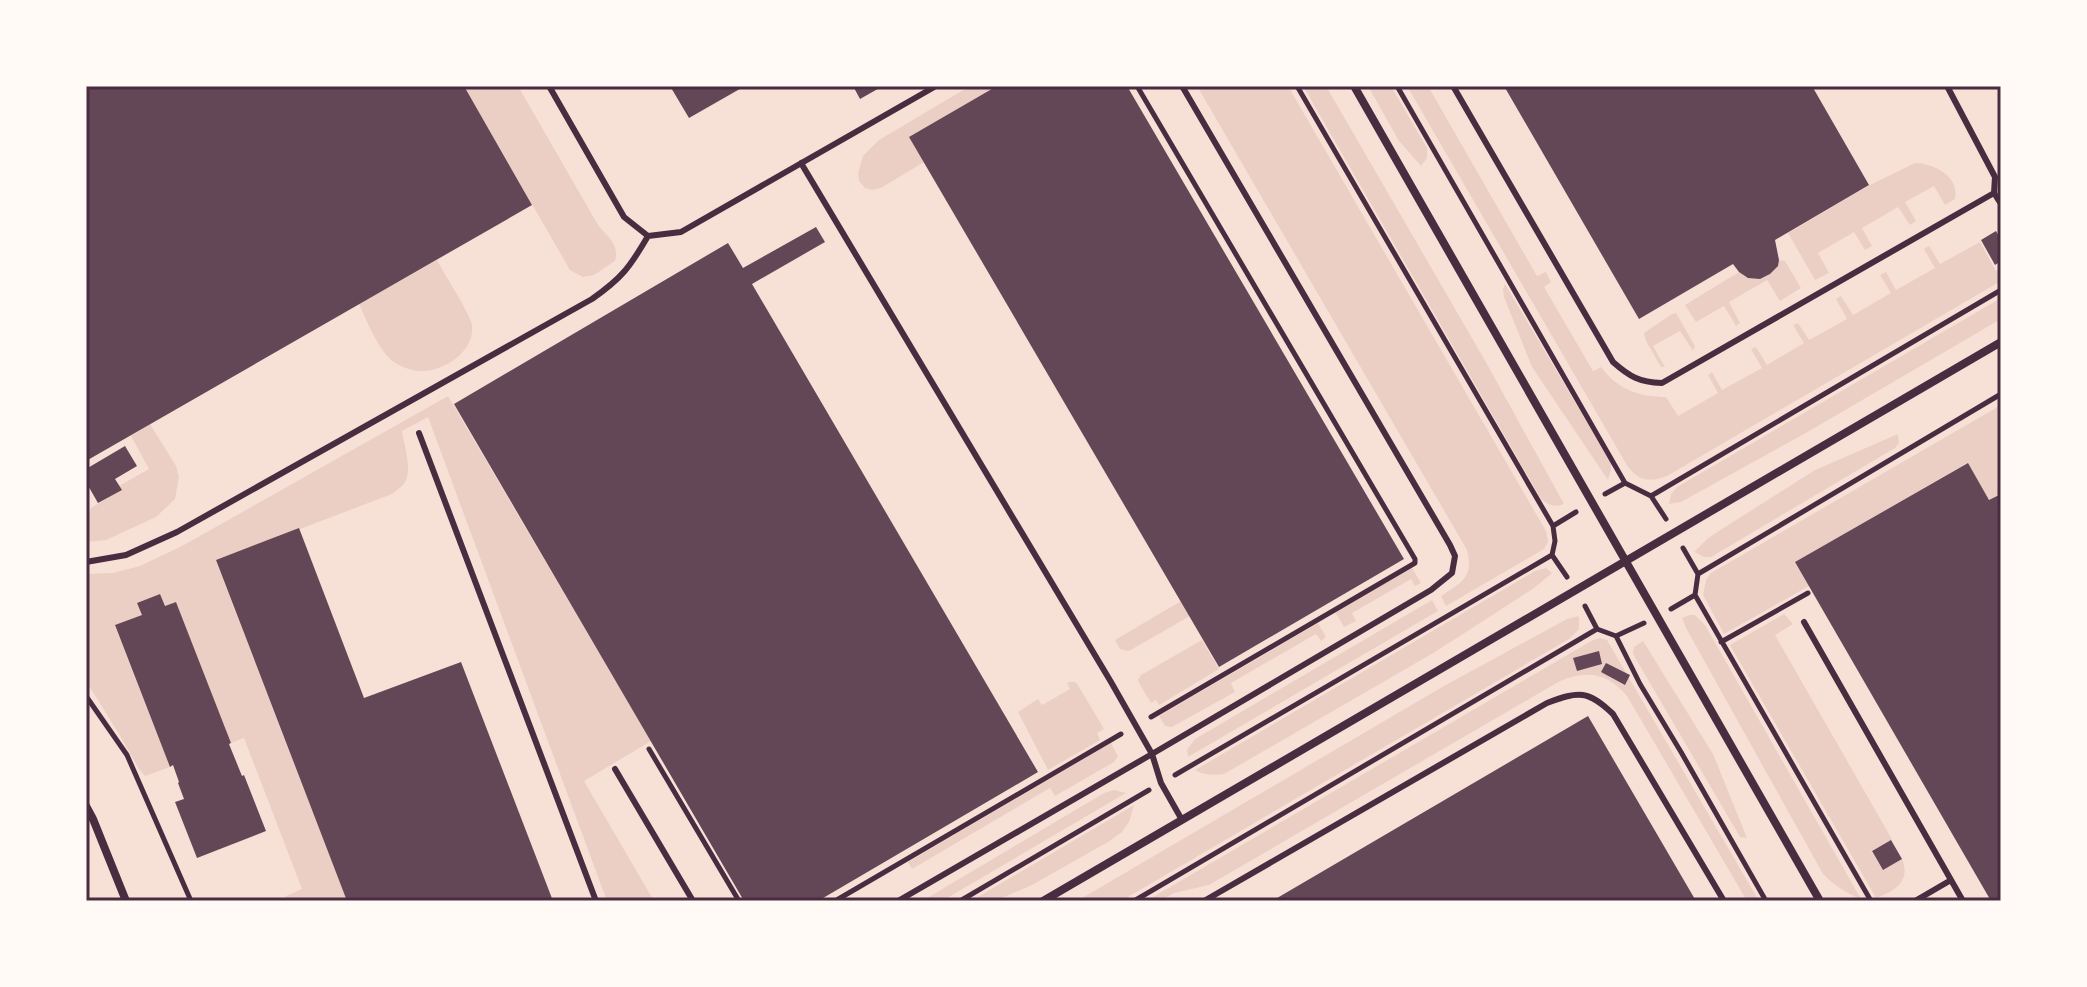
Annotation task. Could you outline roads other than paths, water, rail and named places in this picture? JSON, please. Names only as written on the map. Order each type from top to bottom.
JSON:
[{"type":"street","points":[[1354,86],[1820,901]]},
{"type":"street","points":[[1043,901],[2001,342]]},
{"type":"street","points":[[86,806],[126,901]]},
{"type":"lane","points":[[549,86],[624,217],[648,236],[681,232],[936,86]]},
{"type":"lane","points":[[898,901],[1441,584],[1452,573],[1455,556],[1182,86]]},
{"type":"lane","points":[[1453,86],[1613,362],[1627,375],[1643,382],[1662,383],[1994,193]]},
{"type":"lane","points":[[1947,86],[1995,177],[1994,193],[2001,204]]},
{"type":"lane","points":[[801,163],[1111,682],[1152,754],[1161,783],[1182,820]]},
{"type":"lane","points":[[86,562],[126,555],[177,532],[592,299],[614,284],[631,265],[648,236]]},
{"type":"lane","points":[[419,433],[596,901]]},
{"type":"lane","points":[[1804,622],[1963,901]]},
{"type":"lane","points":[[1204,901],[1547,703],[1572,693],[1596,698],[1613,714],[1724,901]]},
{"type":"lane","points":[[615,769],[693,901]]},
{"type":"lane","points":[[1915,901],[1951,880]]}]
